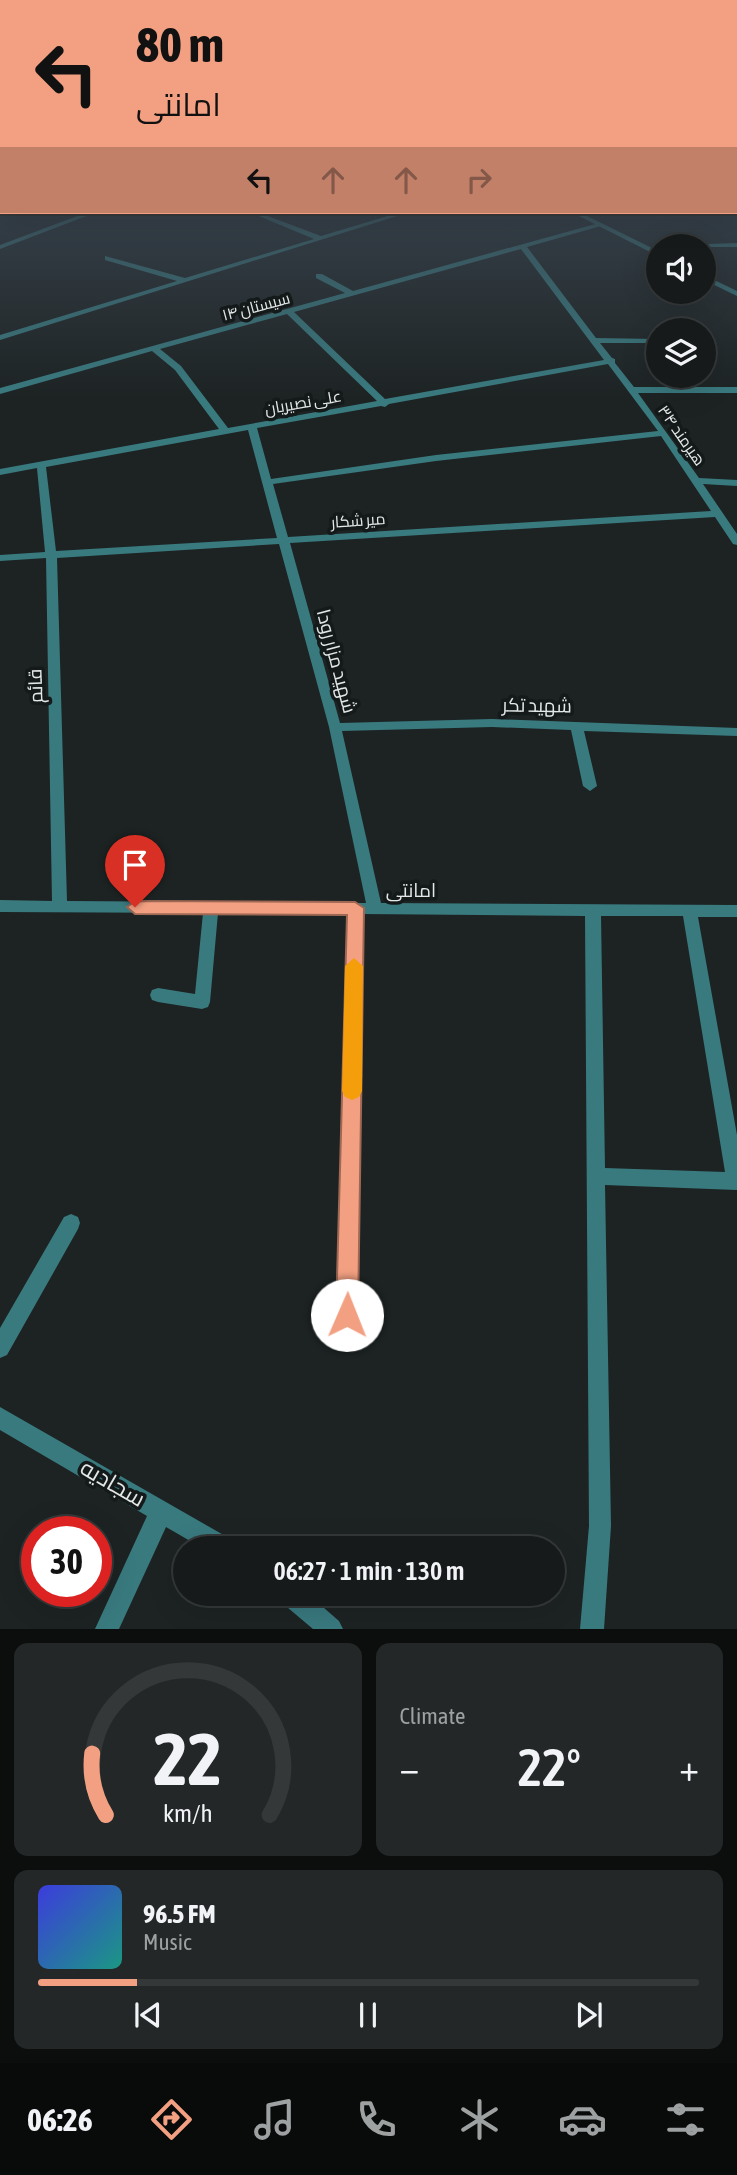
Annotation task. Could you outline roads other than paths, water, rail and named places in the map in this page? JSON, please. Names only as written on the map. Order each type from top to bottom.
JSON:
[{"type":"street","points":[[0,338],[294,247]]},
{"type":"street","name":"سیستان ۱۴","points":[[0,391],[523,247]]},
{"type":"street","name":"هیرمند ۳۴","points":[[523,247],[612,361],[737,542]]},
{"type":"street","points":[[108,258],[183,280]]},
{"type":"street","points":[[318,276],[353,294]]},
{"type":"street","points":[[716,283],[737,294]]},
{"type":"street","points":[[289,311],[385,404]]},
{"type":"street","points":[[595,340],[646,341]]},
{"type":"street","points":[[153,348],[178,368],[226,432]]},
{"type":"street","name":"علی نصیریان","points":[[0,472],[612,361]]},
{"type":"street","points":[[632,390],[737,390]]},
{"type":"street","name":"شهید مزار رودا","points":[[253,427],[335,727],[375,909]]},
{"type":"street","points":[[268,482],[436,458],[664,433]]},
{"type":"street","name":"قائم","points":[[41,464],[51,555],[60,907]]},
{"type":"street","points":[[696,481],[737,484]]},
{"type":"street","name":"میر شکار","points":[[0,558],[718,514]]},
{"type":"street","name":"شهید تکر","points":[[335,727],[492,723],[737,732]]},
{"type":"street","points":[[576,725],[590,786]]},
{"type":"street","name":"امانتی","points":[[0,906],[737,911]]},
{"type":"street","points":[[158,995],[202,1002],[211,908]]},
{"type":"street","points":[[347,1315],[355,908]]},
{"type":"street","points":[[592,1629],[600,1526],[593,910]]},
{"type":"street","points":[[596,1175],[736,1181],[689,911]]},
{"type":"street","points":[[0,1348],[71,1223]]},
{"type":"street","name":"سجادیه","points":[[0,1418],[204,1536]]},
{"type":"street","points":[[107,1629],[161,1511]]},
{"type":"street","points":[[303,1606],[331,1629]]}]
